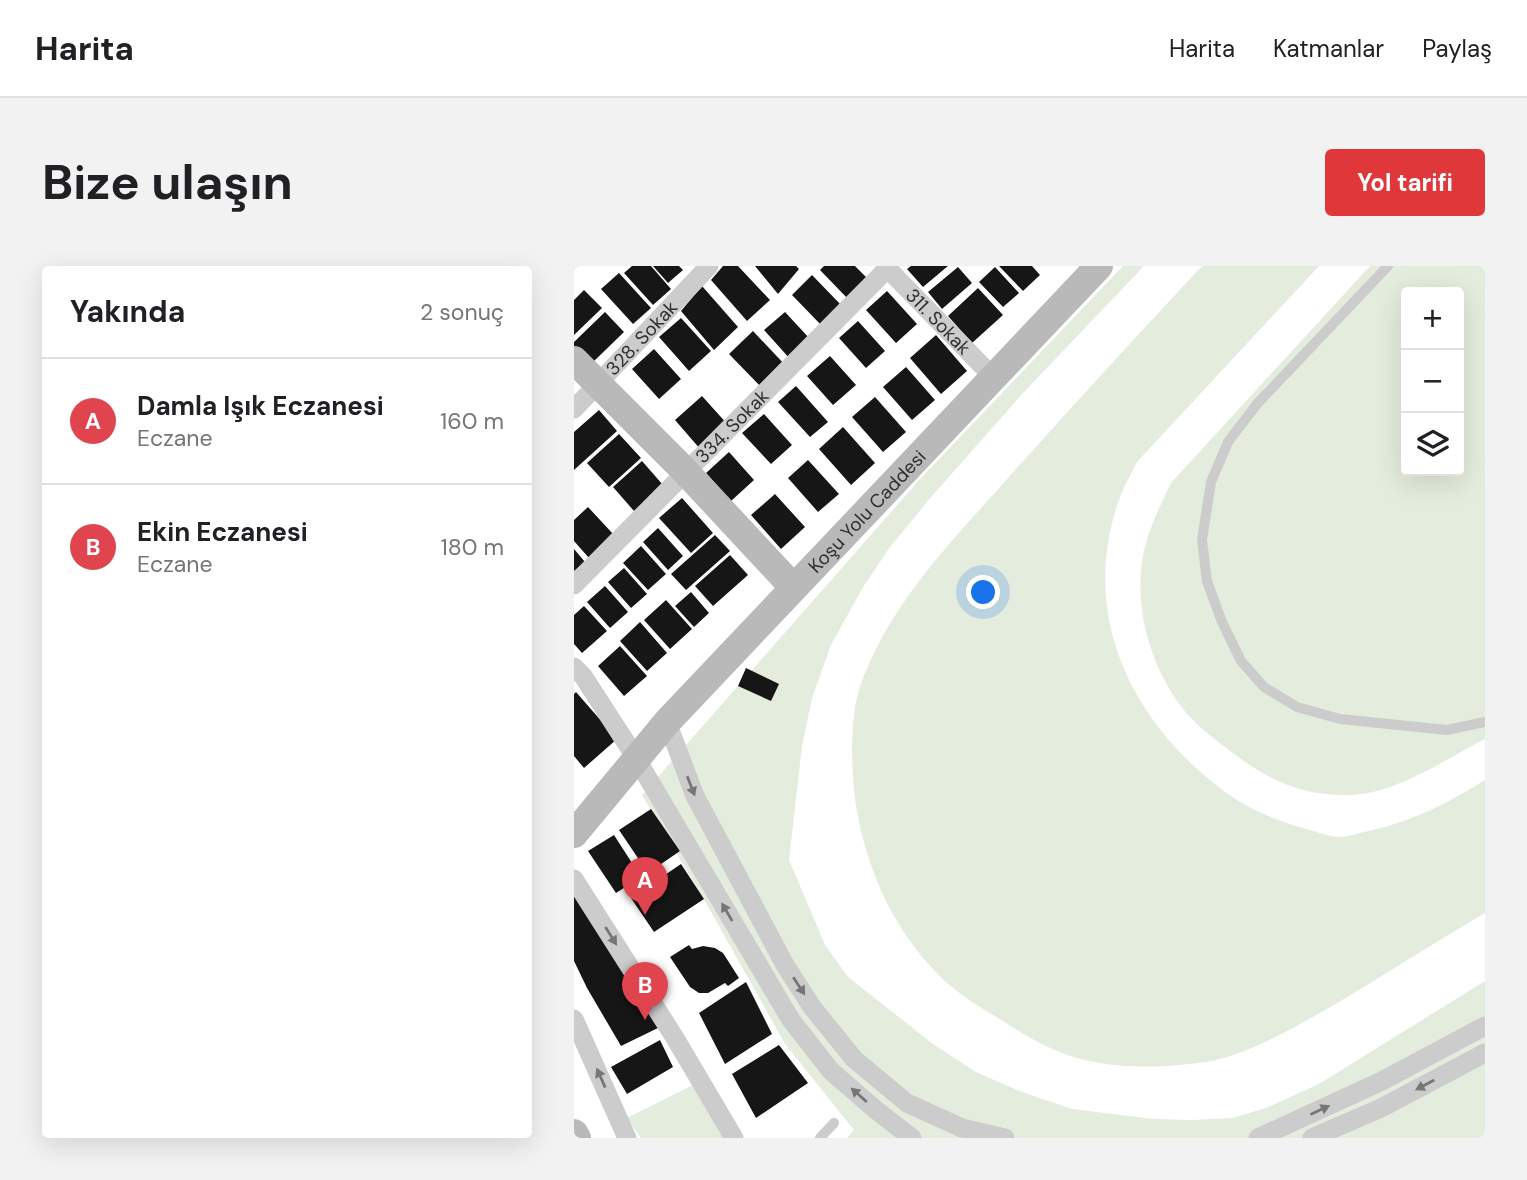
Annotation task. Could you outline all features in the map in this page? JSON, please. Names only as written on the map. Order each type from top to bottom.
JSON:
[{"type":"main road","name":"Koşu Yolu Caddesi","points":[[574,834],[667,722],[1099,266]]},
{"type":"main road","points":[[574,360],[685,471],[793,587]]},
{"type":"main road","name":"Koşu Yolu Caddesi","points":[[574,806],[636,758]]},
{"type":"main road","points":[[574,1133],[577,1138]]},
{"type":"street","name":"328. Sokak","points":[[574,409],[709,266]]},
{"type":"street","name":"311. Sokak","points":[[887,267],[993,377]]},
{"type":"street","name":"334. Sokak","points":[[574,585],[887,267]]},
{"type":"street","points":[[574,667],[583,676],[636,758],[791,1020],[831,1071],[876,1111],[912,1138]]},
{"type":"street","points":[[667,722],[695,796],[785,965],[812,1007],[854,1059],[907,1103],[962,1128],[1005,1138]]},
{"type":"street","points":[[574,878],[676,1038],[734,1138]]},
{"type":"street","points":[[574,1018],[627,1138]]},
{"type":"street","points":[[1258,1138],[1382,1082],[1485,1026]]},
{"type":"street","points":[[1312,1138],[1381,1108],[1485,1053]]},
{"type":"lane","points":[[1388,266],[1257,404],[1228,442],[1211,482],[1202,540],[1207,581],[1222,622],[1241,661],[1264,687],[1297,707],[1340,719],[1447,730],[1485,722]]},
{"type":"lane","points":[[820,1138],[834,1123]]},
{"type":"green space","points":[[1123,266],[1144,266],[1023,393],[932,496],[890,547],[863,587],[831,645],[812,698],[802,746],[789,860],[825,945],[848,977],[933,1044],[976,1072],[1019,1091],[1072,1109],[1153,1119],[1193,1120],[1232,1118],[1266,1108],[1319,1084],[1485,981],[1485,1138],[847,1138],[854,1130],[785,1044],[642,795],[921,478]]},
{"type":"green space","points":[[1202,266],[1319,266],[1137,462],[1119,500],[1108,542],[1105,583],[1110,623],[1121,661],[1138,697],[1161,730],[1189,761],[1232,797],[1291,825],[1333,836],[1351,835],[1412,818],[1442,805],[1485,780],[1485,913],[1334,1005],[1239,1053],[1206,1062],[1172,1066],[1101,1063],[1051,1048],[975,1003],[939,976],[905,933],[883,895],[861,833],[853,782],[852,749],[856,700],[872,657],[887,629],[924,575],[1032,451]]},
{"type":"green space","points":[[1370,266],[1485,266],[1485,739],[1402,782],[1367,793],[1316,793],[1287,785],[1260,772],[1192,719],[1167,686],[1158,666],[1145,625],[1140,582],[1144,552],[1171,483]]},
{"type":"green space","points":[[695,1084],[727,1138],[641,1138],[627,1118]]},
{"type":"building","points":[[632,266],[651,266],[671,289],[653,305],[624,273]]},
{"type":"building","points":[[653,266],[679,266],[683,270],[668,283]]},
{"type":"building","points":[[723,266],[738,266],[770,300],[747,321],[711,280]]},
{"type":"building","points":[[755,266],[796,266],[799,269],[778,294]]},
{"type":"building","points":[[824,266],[855,266],[869,280],[849,300],[820,270]]},
{"type":"building","points":[[911,266],[948,266],[923,287],[907,269]]},
{"type":"building","points":[[999,266],[1032,266],[1040,275],[1023,291]]},
{"type":"building","points":[[958,267],[972,283],[942,309],[928,292]]},
{"type":"building","points":[[995,267],[1019,293],[1003,307],[979,282]]},
{"type":"building","points":[[619,273],[651,308],[633,324],[601,289]]},
{"type":"building","points":[[812,275],[843,307],[823,327],[792,295]]},
{"type":"building","points":[[702,286],[738,327],[714,350],[681,311]]},
{"type":"building","points":[[978,288],[1003,315],[972,343],[948,316]]},
{"type":"building","points":[[584,290],[602,308],[574,335],[574,300]]},
{"type":"building","points":[[887,291],[917,324],[896,343],[866,310]]},
{"type":"building","points":[[605,312],[624,332],[591,364],[574,347],[574,342]]},
{"type":"building","points":[[785,312],[811,340],[791,360],[764,330]]},
{"type":"building","points":[[681,318],[711,351],[689,371],[659,337]]},
{"type":"building","points":[[858,321],[885,351],[866,368],[839,338]]},
{"type":"building","points":[[753,331],[786,366],[763,389],[729,354]]},
{"type":"building","points":[[936,335],[967,371],[941,394],[910,358]]},
{"type":"building","points":[[654,349],[681,379],[659,399],[632,369]]},
{"type":"building","points":[[830,356],[856,385],[833,405],[807,376]]},
{"type":"building","points":[[906,367],[935,400],[912,420],[883,387]]},
{"type":"building","points":[[796,386],[828,422],[810,437],[778,402]]},
{"type":"building","points":[[702,396],[729,426],[701,450],[675,420]]},
{"type":"building","points":[[875,397],[906,432],[883,452],[852,417]]},
{"type":"building","points":[[599,410],[617,431],[574,470],[574,432]]},
{"type":"building","points":[[764,414],[792,445],[771,464],[742,433]]},
{"type":"building","points":[[843,427],[875,463],[851,485],[819,449]]},
{"type":"building","points":[[619,434],[641,458],[609,487],[587,463]]},
{"type":"building","points":[[729,452],[754,480],[731,501],[706,473]]},
{"type":"building","points":[[808,460],[839,494],[818,512],[788,478]]},
{"type":"building","points":[[642,461],[663,485],[634,511],[613,487]]},
{"type":"building","points":[[775,494],[805,527],[781,549],[751,515]]},
{"type":"building","points":[[682,498],[713,533],[691,553],[659,518]]},
{"type":"building","points":[[588,507],[614,535],[589,558],[574,541],[574,520]]},
{"type":"building","points":[[658,528],[683,556],[668,570],[643,542]]},
{"type":"building","points":[[715,535],[730,551],[686,590],[671,574]]},
{"type":"building","points":[[641,546],[666,574],[648,590],[623,563]]},
{"type":"building","points":[[574,549],[585,562],[574,571]]},
{"type":"building","points":[[730,555],[748,575],[713,606],[695,586]]},
{"type":"building","points":[[624,568],[647,594],[631,608],[608,582]]},
{"type":"building","points":[[605,586],[628,612],[610,628],[587,602]]},
{"type":"building","points":[[691,592],[709,613],[694,627],[675,606]]},
{"type":"building","points":[[666,600],[692,629],[670,649],[644,620]]},
{"type":"building","points":[[584,606],[607,631],[582,653],[574,644],[574,615]]},
{"type":"building","points":[[640,622],[667,653],[647,671],[620,641]]},
{"type":"building","points":[[620,646],[647,676],[624,696],[598,666]]},
{"type":"building","points":[[746,668],[779,684],[771,701],[738,686]]},
{"type":"building","points":[[576,692],[617,739],[584,768],[574,756]]},
{"type":"building","points":[[651,809],[680,851],[648,873],[619,830]]},
{"type":"building","points":[[614,835],[641,877],[616,893],[588,851]]},
{"type":"building","points":[[681,864],[704,899],[654,932],[631,898]]},
{"type":"building","points":[[574,885],[660,1027],[621,1046],[574,961]]},
{"type":"building","points":[[689,945],[692,949],[703,946],[723,953],[739,978],[728,986],[725,983],[708,993],[699,993],[690,987],[670,957]]},
{"type":"building","points":[[746,982],[772,1034],[725,1064],[699,1013]]},
{"type":"building","points":[[660,1040],[673,1067],[627,1094],[611,1067]]},
{"type":"building","points":[[779,1045],[808,1083],[756,1118],[732,1074]]},
{"type":"place","name":"Damla Işık Eczanesi","points":[[645,915]]},
{"type":"place","name":"Ekin Eczanesi","points":[[645,1020]]}]
